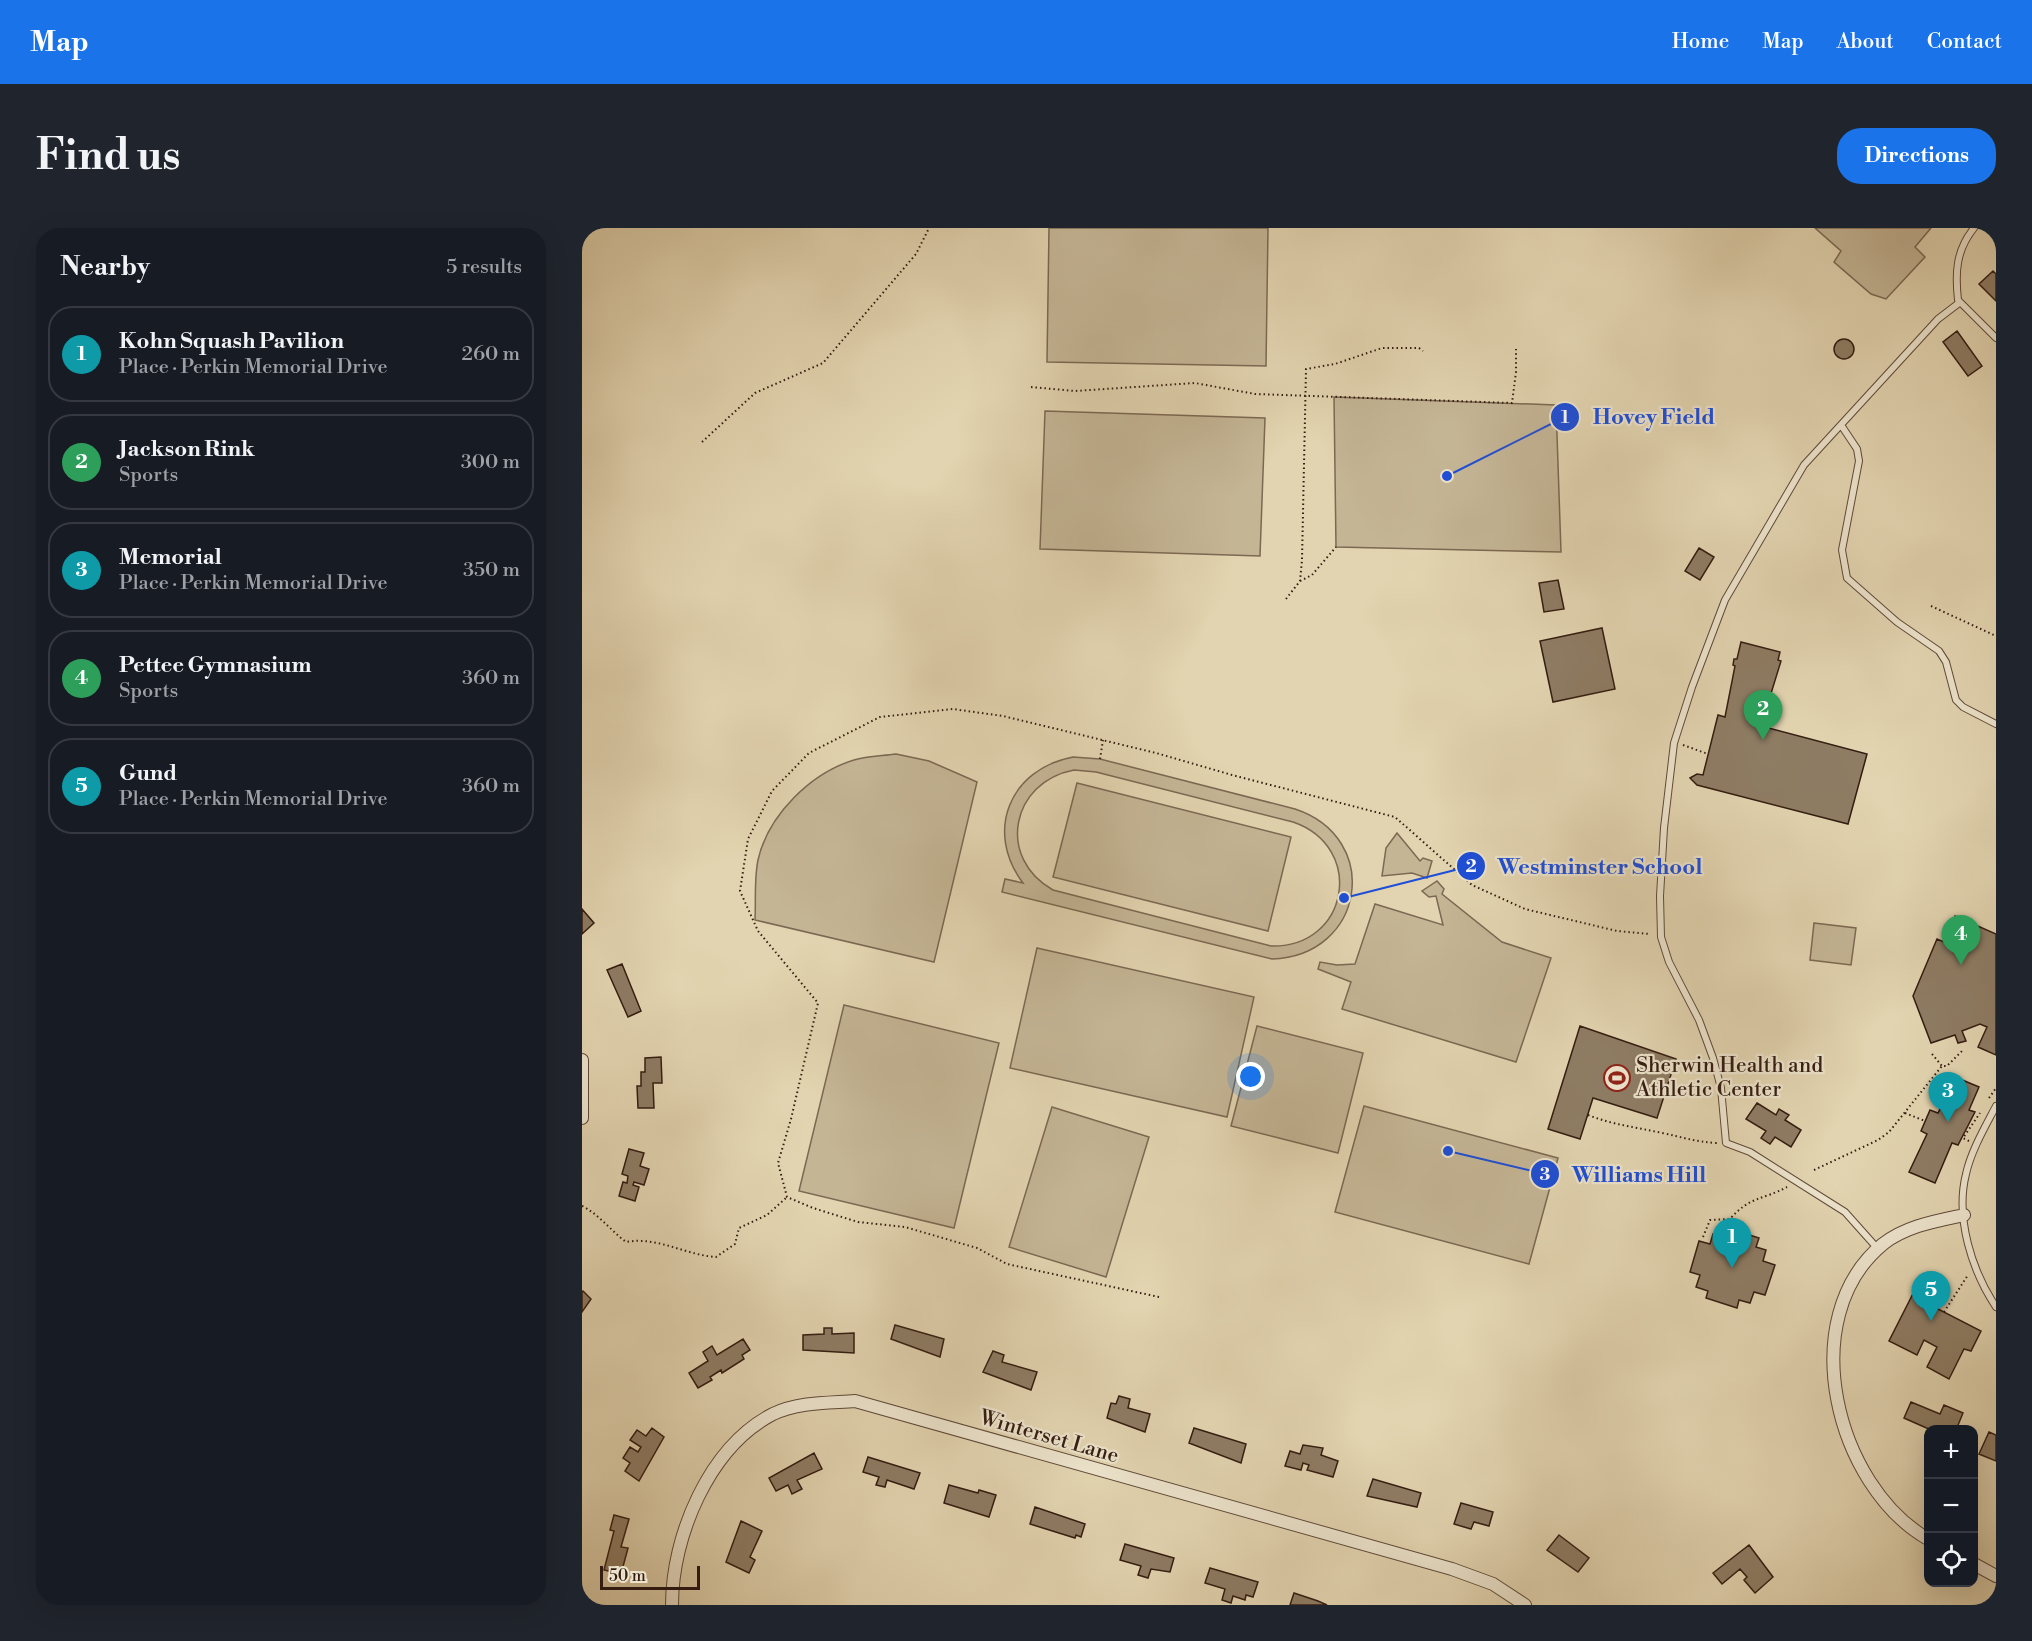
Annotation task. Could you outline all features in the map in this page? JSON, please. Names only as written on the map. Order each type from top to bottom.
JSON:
[{"type":"street","points":[[582,1060],[582,1118]]},
{"type":"street","points":[[1924,1536],[1906,1523],[1874,1489],[1851,1444],[1840,1408],[1834,1362],[1837,1316],[1854,1278],[1878,1249],[1899,1234],[1921,1225],[1964,1215]]},
{"type":"street","name":"Winterset Lane","points":[[672,1605],[672,1576],[682,1535],[704,1485],[742,1436],[773,1414],[801,1405],[855,1401],[1452,1569],[1493,1584],[1525,1605]]},
{"type":"street","points":[[1978,1566],[1996,1576]]},
{"type":"lane","points":[[1974,228],[1961,247],[1957,261],[1959,303],[1996,338]]},
{"type":"lane","points":[[1878,1249],[1849,1215],[1750,1152],[1726,1143],[1721,1088],[1713,1058],[1699,1020],[1669,962],[1661,934],[1664,828],[1674,743],[1692,687],[1725,600],[1804,465],[1938,319],[1959,303]]},
{"type":"lane","points":[[1841,425],[1857,448],[1859,461],[1842,550],[1847,578],[1897,622],[1939,651],[1946,662],[1956,700],[1963,707],[1996,724]]},
{"type":"lane","points":[[1996,1106],[1966,1173],[1964,1215],[1976,1266],[1996,1308]]},
{"type":"path","points":[[702,442],[755,393],[823,363],[916,254],[929,228]]},
{"type":"path","points":[[1300,581],[1306,369],[1335,364],[1382,348],[1419,348],[1423,351]]},
{"type":"path","points":[[1031,387],[1075,391],[1196,383],[1255,394],[1512,403],[1516,349]]},
{"type":"path","points":[[1287,599],[1300,581],[1312,575],[1336,547]]},
{"type":"path","points":[[1931,606],[1996,636]]},
{"type":"path","points":[[787,1197],[778,1163],[791,1119],[818,1003],[758,931],[740,891],[748,839],[772,791],[809,753],[880,717],[952,709],[1003,716],[1395,817],[1472,885],[1525,909],[1617,931],[1661,934]]},
{"type":"path","points":[[1100,759],[1103,740]]},
{"type":"path","points":[[1674,743],[1708,754]]},
{"type":"path","points":[[1814,1170],[1878,1140],[1905,1113],[1942,1066],[1947,1066],[1962,1052]]},
{"type":"path","points":[[1932,1054],[1942,1066]]},
{"type":"path","points":[[1905,1113],[1925,1121]]},
{"type":"path","points":[[1588,1115],[1611,1124],[1661,1132],[1694,1142],[1726,1143]]},
{"type":"path","points":[[1703,1237],[1710,1220],[1730,1219],[1741,1207],[1757,1197],[1774,1194],[1797,1182]]},
{"type":"path","points":[[582,1206],[598,1214],[613,1232],[626,1242],[640,1239],[679,1251],[716,1257],[735,1244],[739,1228],[767,1215],[787,1197]]},
{"type":"path","points":[[787,1197],[858,1222],[905,1227],[968,1245],[1007,1264],[1159,1297]]},
{"type":"path","points":[[1944,1312],[1953,1295],[1976,1266]]},
{"type":"shaded area","points":[[1049,228],[1268,228],[1266,366],[1047,362]]},
{"type":"shaded area","points":[[1815,228],[1931,228],[1915,247],[1925,257],[1886,299],[1871,294],[1834,262],[1841,251]]},
{"type":"shaded area","points":[[1334,397],[1556,405],[1561,552],[1336,547]]},
{"type":"shaded area","points":[[1045,411],[1265,418],[1260,556],[1040,549]]},
{"type":"shaded area","points":[[896,754],[929,761],[977,782],[934,962],[755,920],[758,860],[763,843],[781,812],[807,785],[838,766],[859,759]]},
{"type":"shaded area","points":[[1073,757],[1100,759],[1295,809],[1323,824],[1342,844],[1351,868],[1351,894],[1343,918],[1327,938],[1303,953],[1272,959],[1002,892],[1005,879],[1023,883],[1011,863],[1006,843],[1005,823],[1010,805],[1019,788],[1033,774],[1051,764]],"holes":[[[1074,770],[1096,772],[1293,822],[1316,835],[1331,852],[1339,873],[1339,894],[1331,914],[1318,931],[1297,942],[1271,946],[1053,890],[1035,876],[1023,859],[1018,841],[1018,822],[1025,805],[1036,789],[1053,777]]]},
{"type":"shaded area","points":[[1077,783],[1291,837],[1268,931],[1053,877]]},
{"type":"shaded area","points":[[1397,833],[1420,861],[1423,858],[1432,861],[1427,878],[1412,873],[1382,876],[1386,848]]},
{"type":"shaded area","points":[[1437,881],[1444,889],[1442,894],[1502,942],[1551,958],[1516,1062],[1342,1009],[1351,982],[1318,969],[1320,962],[1337,965],[1355,964],[1375,904],[1443,925],[1436,896],[1429,897],[1422,891]]},
{"type":"shaded area","points":[[1814,923],[1856,928],[1851,965],[1810,960]]},
{"type":"shaded area","points":[[1037,948],[1254,997],[1227,1117],[1010,1068]]},
{"type":"shaded area","points":[[844,1005],[999,1043],[954,1228],[799,1191]]},
{"type":"shaded area","points":[[1257,1026],[1363,1053],[1338,1153],[1231,1126]]},
{"type":"shaded area","points":[[1364,1106],[1558,1158],[1529,1264],[1335,1212]]},
{"type":"shaded area","points":[[1052,1107],[1149,1137],[1106,1277],[1009,1247]]},
{"type":"building","points":[[1993,271],[1996,274],[1996,301],[1979,284]]},
{"type":"building","points":[[1957,331],[1982,366],[1968,376],[1943,342]]},
{"type":"building","points":[[1844,339],[1851,342],[1854,349],[1851,356],[1844,359],[1837,356],[1834,349],[1837,342]]},
{"type":"building","points":[[1699,548],[1714,557],[1700,580],[1685,571]]},
{"type":"building","points":[[1558,580],[1564,609],[1544,612],[1539,583]]},
{"type":"building","points":[[1602,628],[1615,689],[1553,702],[1540,641]]},
{"type":"building","points":[[1741,642],[1780,652],[1778,660],[1781,661],[1761,726],[1867,754],[1848,824],[1697,785],[1690,778],[1697,774],[1703,775],[1718,715],[1725,717],[1735,666],[1733,665],[1734,659],[1737,659]]},
{"type":"building","points":[[582,909],[594,923],[582,934]]},
{"type":"building","points":[[1955,916],[1996,934],[1996,1055],[1978,1047],[1987,1027],[1980,1024],[1962,1031],[1966,1041],[1958,1043],[1955,1035],[1931,1043],[1913,996],[1937,939],[1944,942]]},
{"type":"building","points":[[622,964],[641,1011],[628,1017],[607,970]]},
{"type":"building","name":"Sherwin Health and Athletic Center","points":[[1580,1026],[1676,1059],[1657,1118],[1593,1098],[1580,1139],[1548,1129]]},
{"type":"building","points":[[661,1057],[662,1083],[653,1083],[654,1108],[638,1108],[637,1086],[641,1086],[641,1072],[645,1072],[645,1058]]},
{"type":"building","points":[[1955,1077],[1979,1087],[1969,1110],[1975,1112],[1958,1145],[1952,1143],[1935,1183],[1909,1172],[1927,1134],[1921,1131],[1930,1110],[1938,1113]]},
{"type":"building","points":[[1757,1103],[1776,1115],[1779,1109],[1789,1115],[1785,1120],[1801,1130],[1791,1147],[1775,1137],[1770,1144],[1761,1138],[1766,1131],[1746,1119]]},
{"type":"building","points":[[629,1149],[644,1153],[640,1166],[649,1169],[644,1185],[634,1182],[633,1185],[639,1187],[635,1201],[619,1196],[623,1182],[627,1183],[628,1176],[622,1174]]},
{"type":"building","points":[[1727,1228],[1759,1238],[1756,1247],[1766,1250],[1763,1261],[1775,1265],[1765,1295],[1754,1292],[1750,1303],[1739,1300],[1737,1308],[1706,1298],[1708,1291],[1696,1287],[1700,1275],[1690,1272],[1699,1241],[1710,1244],[1713,1234],[1724,1237]]},
{"type":"building","points":[[1923,1274],[1943,1284],[1932,1306],[1981,1331],[1971,1351],[1964,1349],[1949,1379],[1927,1367],[1937,1347],[1924,1340],[1917,1355],[1889,1341]]},
{"type":"building","points":[[582,1292],[591,1299],[582,1312]]},
{"type":"building","points":[[895,1325],[944,1339],[940,1357],[891,1339]]},
{"type":"building","points":[[824,1328],[832,1328],[832,1334],[854,1333],[854,1353],[803,1350],[803,1335],[824,1334]]},
{"type":"building","points":[[743,1339],[750,1350],[742,1355],[744,1359],[722,1373],[721,1370],[710,1377],[712,1380],[698,1388],[689,1373],[708,1361],[703,1352],[712,1346],[717,1355]]},
{"type":"building","points":[[993,1351],[1004,1355],[1002,1362],[1037,1372],[1031,1390],[983,1372]]},
{"type":"building","points":[[1119,1396],[1130,1399],[1128,1408],[1150,1414],[1145,1432],[1107,1418],[1111,1403],[1116,1404]]},
{"type":"building","points":[[1911,1402],[1940,1414],[1944,1405],[1963,1413],[1958,1425],[1924,1425],[1924,1427],[1904,1418]]},
{"type":"building","points":[[652,1428],[664,1437],[639,1481],[625,1471],[630,1463],[623,1458],[630,1447],[638,1452],[641,1447],[630,1440],[637,1430],[646,1436]]},
{"type":"building","points":[[1194,1428],[1246,1444],[1241,1463],[1189,1443]]},
{"type":"building","points":[[1989,1432],[1996,1435],[1996,1461],[1979,1454]]},
{"type":"building","points":[[1303,1445],[1323,1448],[1321,1455],[1338,1461],[1333,1477],[1307,1470],[1309,1465],[1303,1463],[1301,1470],[1285,1466],[1290,1451],[1300,1454]]},
{"type":"building","points":[[814,1453],[822,1469],[797,1480],[802,1489],[792,1494],[788,1485],[776,1491],[769,1478]]},
{"type":"building","points":[[868,1457],[920,1473],[914,1489],[887,1480],[885,1487],[876,1485],[879,1477],[863,1472]]},
{"type":"building","points":[[1373,1479],[1421,1493],[1417,1507],[1367,1496]]},
{"type":"building","points":[[949,1485],[996,1495],[989,1517],[944,1503]]},
{"type":"building","points":[[1461,1503],[1493,1512],[1489,1526],[1474,1522],[1471,1529],[1454,1524]]},
{"type":"building","points":[[1035,1507],[1085,1524],[1081,1537],[1076,1535],[1075,1538],[1030,1524]]},
{"type":"building","points":[[614,1515],[629,1519],[621,1547],[628,1548],[621,1574],[604,1570],[614,1531],[610,1530]]},
{"type":"building","points":[[741,1521],[762,1531],[750,1557],[755,1560],[749,1573],[726,1562]]},
{"type":"building","points":[[1559,1535],[1589,1558],[1578,1572],[1547,1550]]},
{"type":"building","points":[[1125,1544],[1174,1558],[1170,1572],[1151,1569],[1148,1578],[1138,1575],[1141,1566],[1120,1560]]},
{"type":"building","points":[[1749,1545],[1773,1577],[1755,1593],[1744,1580],[1747,1577],[1740,1569],[1722,1584],[1713,1573]]},
{"type":"building","points":[[1210,1568],[1258,1582],[1253,1597],[1246,1595],[1245,1600],[1233,1596],[1231,1603],[1222,1600],[1225,1589],[1205,1583]]},
{"type":"building","points":[[1294,1593],[1318,1601],[1327,1605],[1290,1605]]},
{"type":"place","name":"Hovey Field","points":[[1447,476]]},
{"type":"place","name":"Jackson Rink","points":[[1763,740]]},
{"type":"place","name":"Westminster School","points":[[1344,898]]},
{"type":"place","name":"Pettee Gymnasium","points":[[1961,965]]},
{"type":"place","name":"Sherwin Health and Athletic Center","points":[[1617,1078]]},
{"type":"place","name":"Memorial","points":[[1948,1122]]},
{"type":"place","name":"Williams Hill","points":[[1448,1151]]},
{"type":"place","name":"Kohn Squash Pavilion","points":[[1732,1268]]},
{"type":"place","name":"Gund","points":[[1931,1321]]}]
